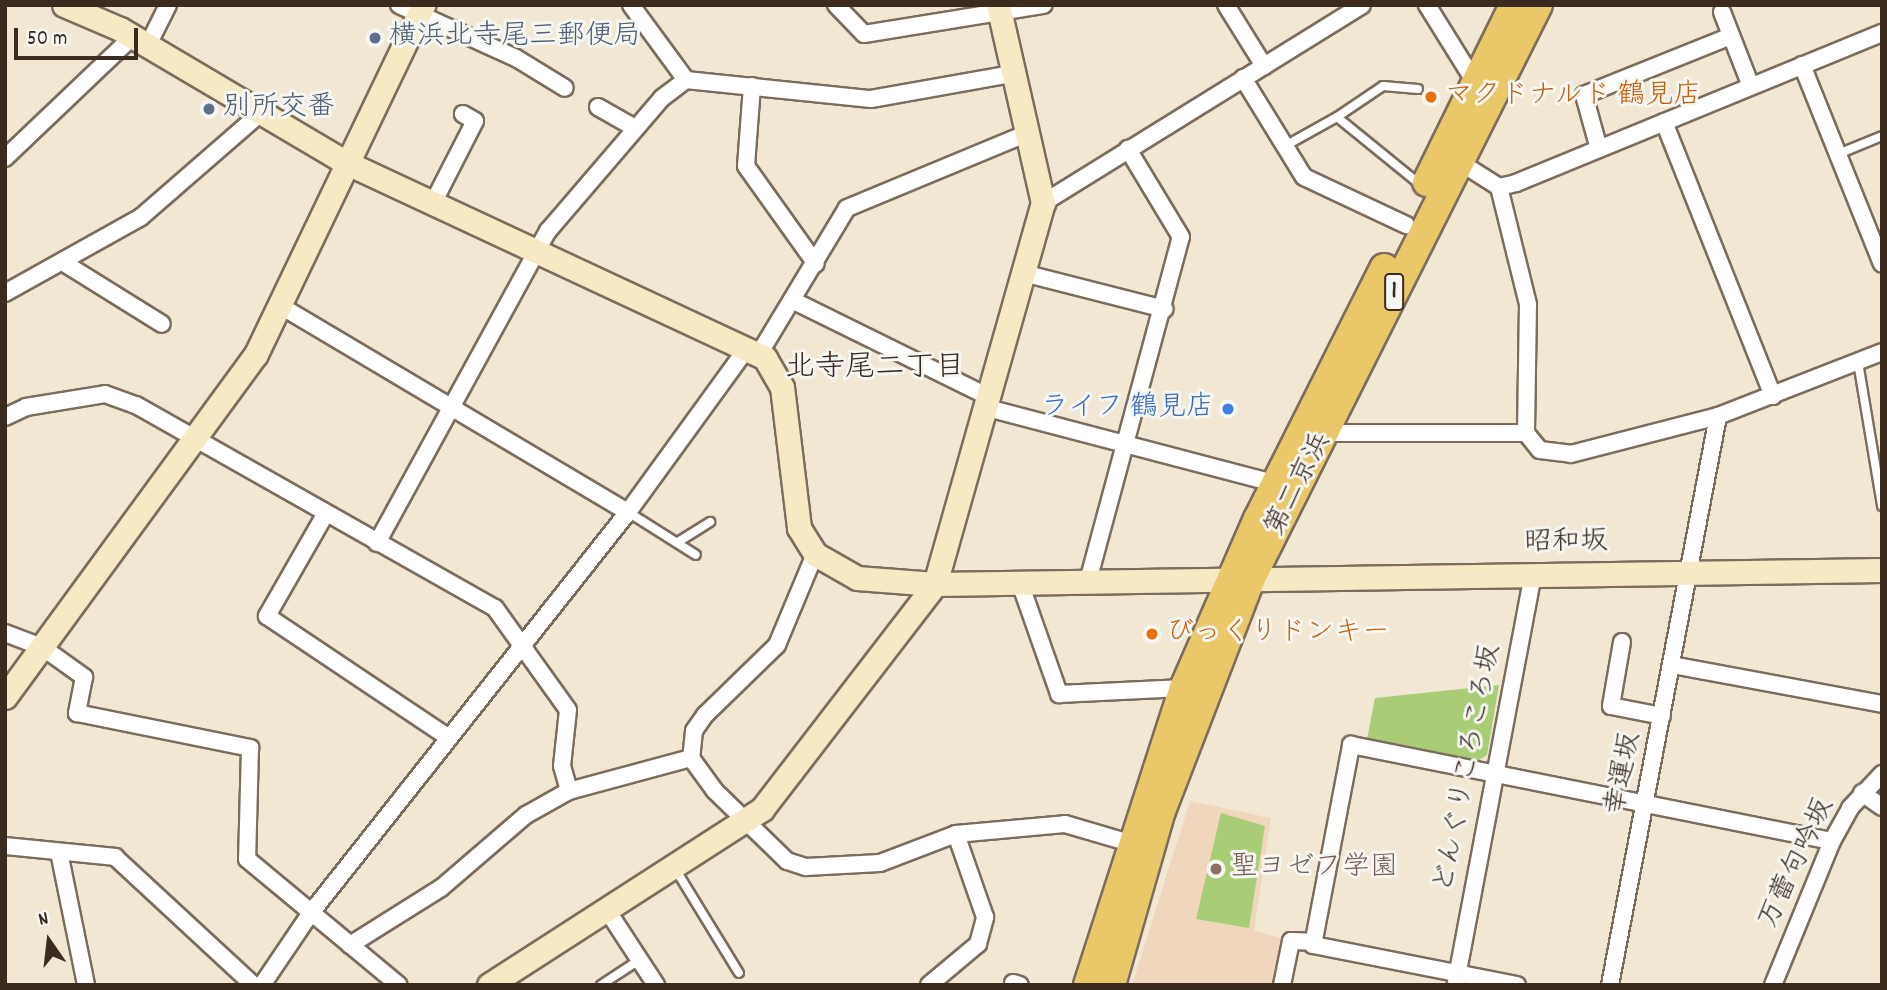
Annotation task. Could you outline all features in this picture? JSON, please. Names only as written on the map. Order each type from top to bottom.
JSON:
[{"type":"highway","name":"第二京浜","points":[[1111,985],[1161,811],[1240,580],[1277,484],[1425,188],[1458,107],[1475,82],[1514,5]]},
{"type":"highway","name":"第二京浜","points":[[1088,985],[1130,843],[1184,688],[1240,580],[1327,433],[1458,162],[1538,5]]},
{"type":"street","points":[[64,5],[140,41],[263,111],[347,163],[753,351],[780,380],[796,519],[815,554],[777,645],[705,715],[694,731],[691,758],[714,790],[749,820],[787,861],[806,867],[880,863],[956,834],[1065,824],[1130,843]]},
{"type":"street","points":[[5,158],[140,41],[168,5]]},
{"type":"street","points":[[631,5],[686,80]]},
{"type":"street","points":[[836,5],[864,34],[998,9],[1044,5]]},
{"type":"street","points":[[1226,5],[1264,66]]},
{"type":"street","points":[[1043,202],[1362,5]]},
{"type":"street","points":[[1427,5],[1475,82]]},
{"type":"street","points":[[5,697],[256,354],[347,163],[413,8],[516,58],[565,88]]},
{"type":"street","points":[[489,985],[749,820],[935,584],[1043,202],[998,9]]},
{"type":"street","points":[[1722,12],[1750,84]]},
{"type":"street","points":[[1499,187],[1882,33]]},
{"type":"street","points":[[1599,149],[1584,94],[1731,36]]},
{"type":"street","points":[[1802,65],[1882,264]]},
{"type":"street","points":[[377,542],[539,252],[548,231],[635,128],[686,80],[871,99],[1011,74]]},
{"type":"street","points":[[1243,78],[1304,177],[1406,225]]},
{"type":"street","points":[[752,86],[746,166],[816,264]]},
{"type":"street","points":[[598,107],[635,128]]},
{"type":"street","points":[[5,293],[64,263],[141,217],[263,111]]},
{"type":"street","points":[[433,203],[475,121],[463,114]]},
{"type":"street","points":[[1664,122],[1773,396]]},
{"type":"street","points":[[262,985],[310,914],[792,300],[858,200],[1026,134]]},
{"type":"street","points":[[1088,581],[1123,443],[1164,309],[1181,237],[1128,149]]},
{"type":"street","points":[[1458,162],[1499,187],[1528,304],[1526,433],[1540,450],[1555,456],[1718,416],[1882,352]]},
{"type":"street","points":[[64,263],[162,324]]},
{"type":"street","points":[[1023,273],[1164,309]]},
{"type":"street","points":[[792,300],[985,402],[1123,443],[1277,484]]},
{"type":"street","points":[[279,305],[628,512]]},
{"type":"street","points":[[5,417],[26,407],[105,394],[495,608],[524,643],[568,710],[562,766],[569,790]]},
{"type":"street","name":"幸運坂","points":[[1610,985],[1718,416]]},
{"type":"street","points":[[1327,433],[1526,433]]},
{"type":"street","points":[[326,513],[267,617],[449,738]]},
{"type":"street","name":"昭和坂","points":[[815,554],[857,578],[935,584],[1882,570]]},
{"type":"street","name":"どんぐりころころ坂","points":[[1457,979],[1493,776],[1533,575]]},
{"type":"street","points":[[1020,583],[1059,694],[1184,688]]},
{"type":"street","points":[[5,633],[42,647],[84,677],[77,713],[250,748],[247,859],[310,914],[400,985]]},
{"type":"street","points":[[1622,642],[1611,706],[1662,716]]},
{"type":"street","points":[[1672,665],[1882,704]]},
{"type":"street","points":[[1314,942],[1351,745],[1493,776],[1832,841]]},
{"type":"street","points":[[350,946],[442,888],[526,815],[569,790],[691,758]]},
{"type":"street","name":"万蕾句吟坂","points":[[1773,985],[1832,841],[1862,793],[1882,774]]},
{"type":"street","points":[[1862,793],[1882,807]]},
{"type":"street","points":[[929,985],[978,944],[985,918],[956,834]]},
{"type":"street","points":[[5,846],[115,857],[253,985]]},
{"type":"street","points":[[60,852],[86,985]]},
{"type":"street","points":[[607,910],[656,985]]},
{"type":"street","points":[[1282,985],[1292,941],[1314,942],[1457,979],[1517,985]]},
{"type":"lane","points":[[1285,146],[1337,117],[1383,86],[1418,89]]},
{"type":"lane","points":[[1337,117],[1425,188]]},
{"type":"lane","points":[[1839,154],[1882,136]]},
{"type":"lane","points":[[1858,362],[1882,506]]},
{"type":"lane","points":[[628,512],[678,541],[696,555]]},
{"type":"lane","points":[[678,541],[710,522]]},
{"type":"lane","points":[[674,867],[739,974]]},
{"type":"lane","points":[[601,985],[639,960]]},
{"type":"shaded area","name":"聖ヨゼフ学園","points":[[1190,801],[1271,818],[1254,930],[1286,940],[1277,985],[1132,985]]},
{"type":"green space","points":[[1499,685],[1487,755],[1479,760],[1367,739],[1375,698]]},
{"type":"green space","points":[[1221,813],[1265,826],[1249,928],[1196,919]]},
{"type":"place","name":"横浜北寺尾三郵便局","points":[[375,38]]},
{"type":"place","name":"マクドナルド 鶴見店","points":[[1431,97]]},
{"type":"place","name":"別所交番","points":[[209,109]]},
{"type":"place","name":"ライフ 鶴見店","points":[[1228,409]]},
{"type":"place","name":"びっくりドンキー","points":[[1152,634]]},
{"type":"place","name":"聖ヨゼフ学園","points":[[1216,869]]},
{"type":"district","name":"北寺尾二丁目","points":[[875,370]]}]
